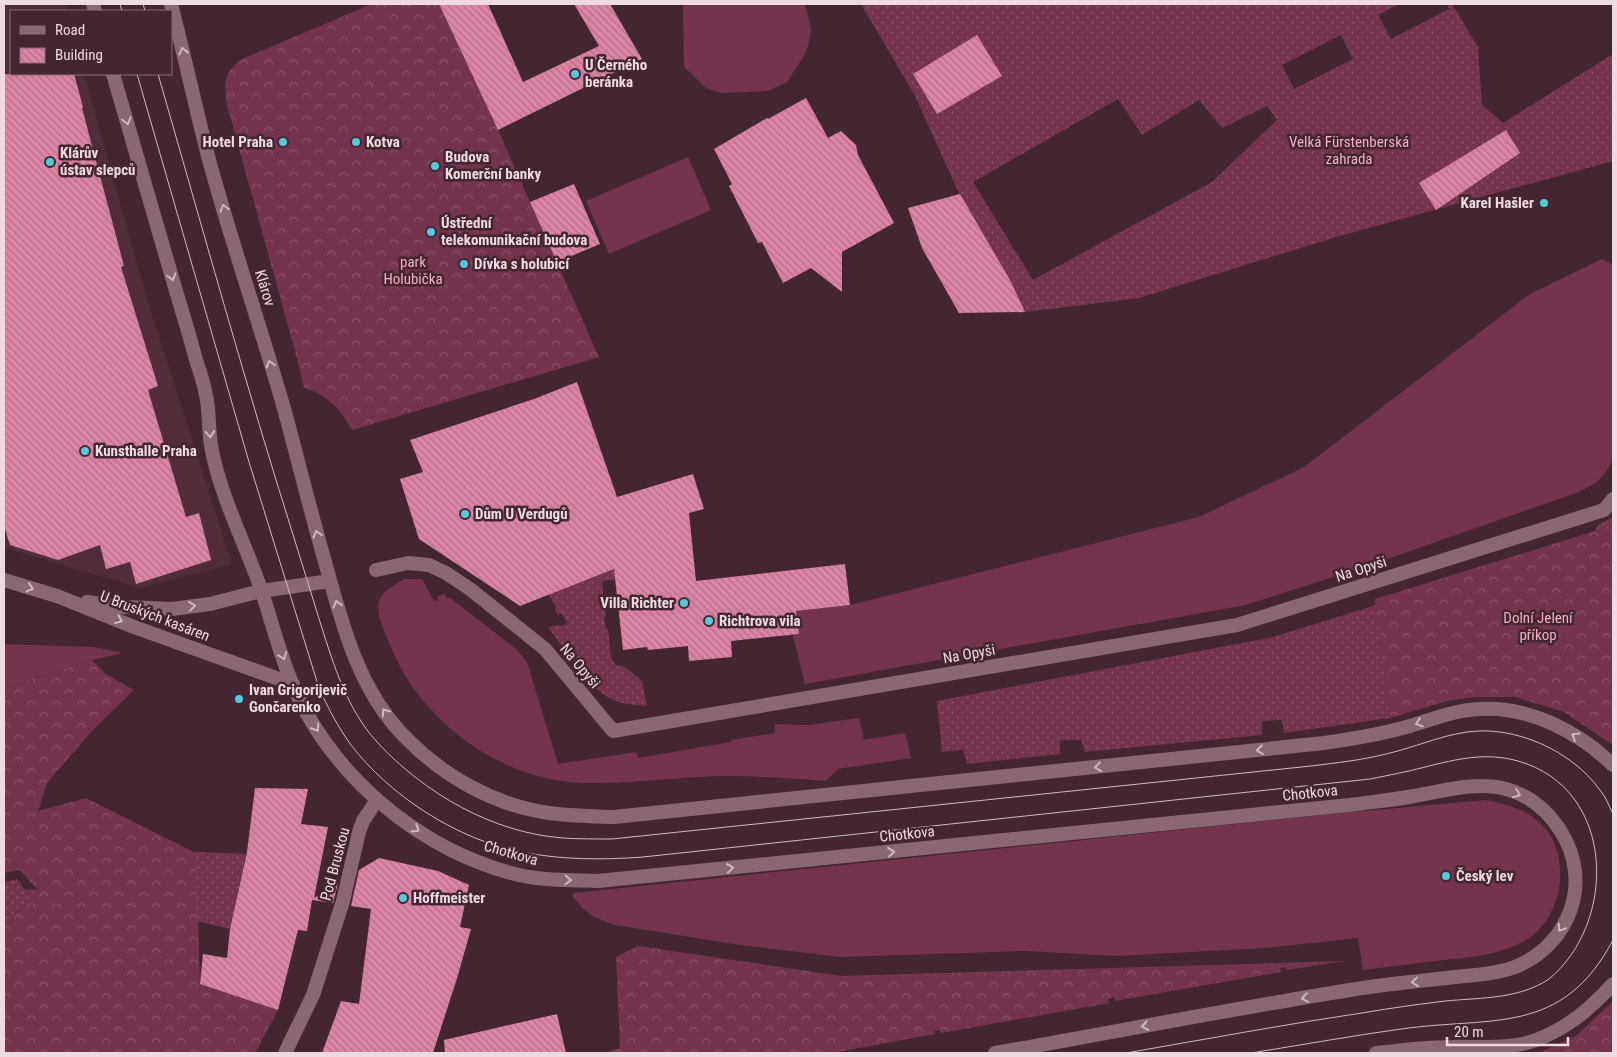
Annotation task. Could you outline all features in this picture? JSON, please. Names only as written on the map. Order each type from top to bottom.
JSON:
[{"type":"main road","name":"Klárov","points":[[171,4],[209,157],[284,410],[330,581]]},
{"type":"main road","points":[[113,75],[206,395],[212,451],[228,506],[261,591],[272,627],[305,711],[328,746],[347,770],[377,800]]},
{"type":"main road","name":"Na Opyši","points":[[376,570],[408,563],[428,565],[446,573],[470,589],[545,649],[613,731],[1236,625],[1604,510],[1613,499]]},
{"type":"main road","name":"U Bruských kasáren","points":[[4,580],[57,596],[134,627],[293,684]]},
{"type":"main road","points":[[57,596],[125,607],[172,608],[210,604],[261,591],[330,581],[343,627],[356,662],[370,690],[403,735],[435,766],[458,780],[503,801],[527,809],[549,813],[614,817],[1324,744],[1380,734],[1443,715],[1482,709],[1523,713],[1545,721],[1581,739],[1613,765]]},
{"type":"main road","name":"Chotkova","points":[[377,800],[403,820],[459,854],[513,874],[568,880],[598,881],[1350,805],[1469,786],[1503,788],[1520,794],[1534,803],[1556,824],[1572,854],[1576,881],[1573,901],[1567,919],[1547,946],[1526,962],[1513,968],[1486,974],[1353,989],[995,1053]]},
{"type":"main road","name":"Pod Bruskou","points":[[285,1053],[313,995],[343,901],[358,832],[377,800]]},
{"type":"main road","points":[[1376,1053],[1433,1048],[1497,1047],[1535,1040],[1560,1030],[1582,1015],[1613,984]]},
{"type":"shaded area","points":[[4,4],[64,4],[66,10],[10,10],[10,75],[84,75],[147,299],[232,564],[141,588],[4,548]]},
{"type":"green space","name":"park Holubička","points":[[372,4],[439,4],[498,130],[599,357],[352,430],[332,403],[312,390],[304,388],[227,105],[225,85],[231,69],[242,59]]},
{"type":"green space","points":[[683,4],[805,4],[811,29],[808,46],[804,56],[787,82],[768,91],[721,93],[706,88],[684,67]]},
{"type":"green space","name":"Velká Fürstenberská zahrada","points":[[861,4],[1399,4],[1378,15],[1391,39],[1449,9],[1447,4],[1452,4],[1478,47],[1482,105],[1503,123],[1613,54],[1613,161],[1336,237],[1139,298],[1025,312],[1010,280],[971,213],[968,213],[915,96]],"holes":[[[1341,35],[1353,59],[1294,89],[1282,65]],[[1118,99],[1142,135],[1199,100],[1222,128],[1267,106],[1277,120],[1212,182],[1033,280],[973,182]]]},
{"type":"green space","points":[[688,157],[711,210],[609,254],[586,201]]},
{"type":"green space","points":[[1602,259],[1613,265],[1613,458],[1596,483],[1585,489],[1367,566],[1246,605],[805,684],[793,635],[799,634],[796,611],[850,605],[1199,517],[1304,467],[1530,294]]},
{"type":"green space","points":[[1613,517],[1613,534],[1595,531],[1598,525]]},
{"type":"green space","name":"Dolní Jelení příkop","points":[[1595,531],[1613,534],[1613,745],[1564,712],[1515,697],[1475,697],[1447,701],[1390,718],[1375,599]]},
{"type":"green space","points":[[617,568],[620,579],[602,581],[604,601],[600,602],[601,606],[605,606],[606,617],[604,617],[606,629],[608,629],[611,658],[616,665],[625,667],[642,681],[647,706],[619,702],[598,690],[570,659],[548,627],[564,625],[567,622],[561,613],[558,615],[555,609],[557,608],[548,594]]},
{"type":"green space","points":[[404,579],[422,579],[434,601],[438,600],[438,596],[445,594],[447,598],[450,598],[516,649],[527,662],[558,764],[636,752],[638,758],[731,742],[731,740],[775,733],[775,724],[809,725],[859,718],[864,740],[905,733],[911,758],[838,769],[826,781],[731,776],[587,783],[556,780],[525,772],[496,759],[469,743],[444,723],[422,699],[404,673],[390,645],[378,611],[381,597],[385,592]]},
{"type":"green space","points":[[1376,605],[1390,718],[1284,733],[1282,720],[1262,721],[1262,735],[1085,752],[1081,740],[1060,740],[1060,754],[967,764],[963,750],[942,752],[937,701],[1273,637]]},
{"type":"green space","points":[[4,644],[94,647],[123,653],[92,660],[4,688]]},
{"type":"green space","points":[[92,660],[106,674],[134,690],[92,731],[47,783],[38,811],[86,798],[196,853],[200,984],[278,1010],[255,1053],[4,1053],[4,929],[37,889],[20,870],[4,873],[4,688]]},
{"type":"green space","points":[[1486,800],[1512,806],[1530,815],[1550,835],[1556,848],[1560,877],[1554,906],[1547,919],[1538,931],[1526,940],[1505,950],[1470,957],[1363,970],[1358,938],[1265,948],[1118,956],[1026,951],[840,957],[734,944],[615,925],[594,917],[583,909],[573,897],[573,893],[1342,813]]},
{"type":"green space","points":[[195,852],[246,854],[230,929],[197,921]]},
{"type":"green space","points":[[17,879],[25,890],[37,889],[4,929],[4,882]]},
{"type":"green space","points":[[638,946],[841,976],[1344,961],[1287,970],[1286,967],[1280,968],[1281,972],[1115,1001],[1114,997],[1108,999],[1109,1003],[941,1033],[940,1030],[934,1031],[935,1034],[832,1053],[602,1053],[620,1048],[616,957]]},
{"type":"green space","points":[[1613,1001],[1613,1053],[1539,1053],[1577,1035]]},
{"type":"building","name":"U Černého beránka","points":[[439,4],[488,4],[523,82],[599,46],[574,4],[610,4],[642,59],[498,130]]},
{"type":"building","points":[[977,35],[1002,76],[937,114],[913,74]]},
{"type":"building","points":[[4,74],[74,75],[124,266],[121,267],[158,386],[148,390],[186,517],[199,513],[211,560],[136,584],[130,562],[106,569],[100,545],[58,560],[10,545],[4,526]]},
{"type":"building","points":[[806,98],[828,138],[841,131],[856,145],[858,155],[894,223],[842,252],[842,292],[811,268],[783,283],[762,242],[758,243],[729,186],[732,184],[714,149]]},
{"type":"building","points":[[1506,130],[1520,153],[1436,210],[1419,183]]},
{"type":"building","points":[[574,184],[600,244],[557,262],[530,202]]},
{"type":"building","points":[[960,194],[1010,280],[1025,312],[959,313],[922,248],[908,208]]},
{"type":"building","points":[[577,382],[617,497],[693,474],[704,509],[689,513],[696,581],[845,564],[850,605],[796,611],[799,634],[731,641],[732,657],[689,661],[688,646],[648,650],[647,647],[623,650],[614,569],[520,606],[419,539],[400,479],[423,472],[410,440],[534,399]]},
{"type":"building","points":[[255,788],[308,789],[301,824],[328,827],[314,898],[338,883],[333,903],[312,900],[307,931],[298,930],[278,1010],[200,984],[203,954],[227,958],[230,929],[247,852]]},
{"type":"building","points":[[379,858],[438,871],[469,885],[460,927],[471,929],[458,975],[433,1053],[322,1053],[341,1001],[359,1004],[371,909],[351,906],[359,870]]},
{"type":"building","points":[[557,1014],[566,1053],[445,1053],[444,1040]]},
{"type":"tram line","points":[[120,4],[122,10]]},
{"type":"tram line","points":[[143,4],[145,10]]},
{"type":"tram line","points":[[137,75],[249,462],[319,688],[342,731],[367,764],[405,798],[450,826],[498,846],[537,855],[582,859],[643,857],[1370,779],[1449,761],[1483,757],[1506,758],[1518,761],[1551,776],[1574,799],[1589,828],[1596,860],[1595,893],[1587,925],[1571,955],[1549,979],[1536,986],[1509,995],[1385,1009],[1126,1053]]},
{"type":"tram line","points":[[158,75],[259,425],[326,640],[343,686],[357,716],[377,742],[416,778],[461,807],[486,819],[537,835],[581,839],[612,839],[1330,764],[1386,754],[1457,734],[1485,731],[1523,737],[1558,753],[1588,776],[1604,796],[1613,814]]},
{"type":"tram line","points":[[1251,1053],[1401,1029],[1494,1021],[1522,1016],[1547,1007],[1571,993],[1593,971],[1613,940]]},
{"type":"place","name":"U Černého beránka","points":[[575,74]]},
{"type":"place","name":"Hotel Praha","points":[[283,142]]},
{"type":"place","name":"Kotva","points":[[356,142]]},
{"type":"place","name":"Klárův ústav slepců","points":[[50,162]]},
{"type":"place","name":"Budova Komerční banky","points":[[435,166]]},
{"type":"place","name":"Karel Hašler","points":[[1544,203]]},
{"type":"place","name":"Ústřední telekomunikační budova","points":[[431,232]]},
{"type":"place","name":"Dívka s holubicí","points":[[464,264]]},
{"type":"place","name":"Kunsthalle Praha","points":[[85,451]]},
{"type":"place","name":"Dům U Verdugů","points":[[465,514]]},
{"type":"place","name":"Villa Richter","points":[[684,603]]},
{"type":"place","name":"Richtrova vila","points":[[709,621]]},
{"type":"place","name":"Ivan Grigorijevič Gončarenko","points":[[239,699]]},
{"type":"place","name":"Český lev","points":[[1446,876]]},
{"type":"place","name":"Hoffmeister","points":[[403,898]]}]
